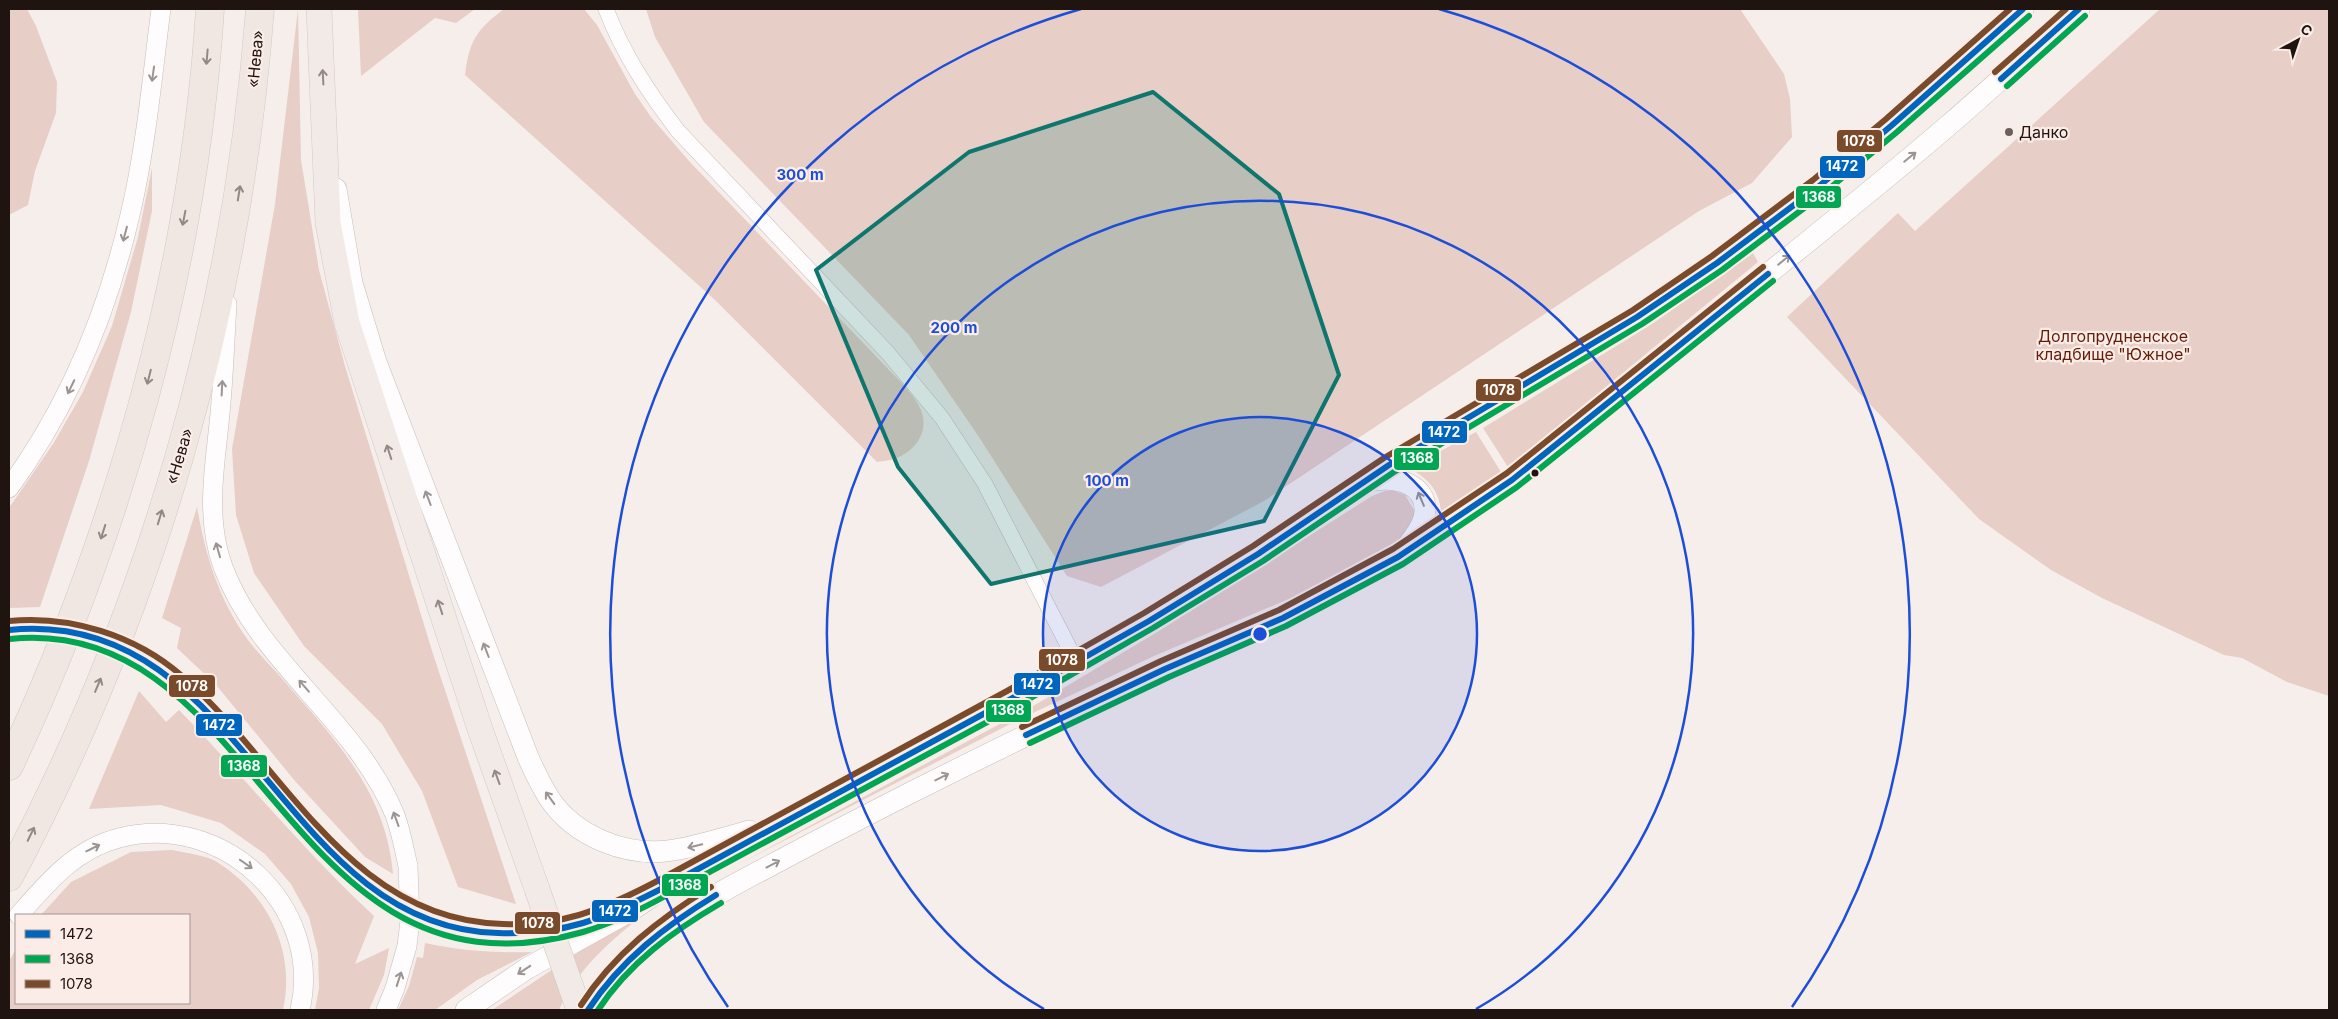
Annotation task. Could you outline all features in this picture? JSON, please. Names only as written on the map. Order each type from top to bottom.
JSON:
[{"type":"highway","points":[[9,766],[69,628],[99,544],[139,417],[173,278],[194,166],[207,60],[210,9]]},
{"type":"highway","name":"«Нева»","points":[[9,877],[74,744],[115,644],[147,558],[186,434],[210,345],[231,241],[256,67],[260,9]]},
{"type":"highway","points":[[319,9],[328,223],[347,323],[480,729],[579,1010]]},
{"type":"main road","points":[[9,630],[57,628],[86,634],[132,653],[177,683],[212,716],[302,820],[351,870],[381,896],[408,912],[435,923],[467,930],[509,934],[549,931],[583,922],[607,914],[672,883],[1077,663],[1242,564],[1358,484],[1645,314],[1798,203],[1916,105],[2023,9]]},
{"type":"main road","points":[[588,1010],[610,980],[634,953],[684,914],[730,887],[898,799],[1060,718],[1165,669],[1283,618],[1398,557],[1512,480],[1948,126],[2079,9]]},
{"type":"main road","points":[[325,126],[352,283],[376,362],[528,757],[550,799],[564,815],[594,837],[612,845],[650,852],[673,851],[755,830],[808,809]]},
{"type":"main road","points":[[1358,484],[1382,478],[1395,478],[1415,488],[1421,496],[1424,516],[1420,528],[1398,557]]},
{"type":"main road","points":[[466,1010],[526,969],[630,911],[672,883]]},
{"type":"street","points":[[9,488],[47,431],[70,388],[89,347],[112,285],[130,215],[141,157],[161,9]]},
{"type":"street","points":[[606,9],[614,32],[632,66],[652,98],[678,131],[887,352],[942,418],[985,484],[1077,663]]},
{"type":"street","points":[[231,241],[221,403],[212,475],[211,509],[216,541],[223,566],[234,591],[247,613],[284,663],[357,751],[384,793],[397,823],[408,866],[410,903],[407,946],[398,981],[386,1010]]},
{"type":"street","points":[[20,914],[66,865],[100,845],[118,838],[146,833],[178,834],[206,842],[230,853],[255,871],[273,891],[287,916],[298,940],[303,968],[303,999],[300,1010]]},
{"type":"highlighted area","points":[[1153,92],[1279,194],[1339,375],[1264,521],[991,584],[898,467],[816,270],[969,152]]},
{"type":"green space","points":[[9,9],[27,9],[36,26],[57,82],[56,113],[35,171],[28,205],[9,215]]},
{"type":"green space","points":[[298,9],[301,160],[319,270],[345,366],[433,654],[516,904],[458,887],[422,791],[382,724],[304,646],[254,573],[236,515],[232,449],[275,204]]},
{"type":"green space","points":[[358,9],[475,9],[456,23],[435,18],[361,76]]},
{"type":"green space","points":[[504,9],[584,9],[597,25],[635,94],[651,117],[689,161],[911,394],[921,410],[923,425],[920,438],[911,449],[897,458],[877,462],[715,300],[465,75],[469,53],[476,37],[487,23]]},
{"type":"green space","points":[[646,9],[1740,9],[1784,74],[1790,99],[1792,137],[1752,183],[1699,211],[1264,501],[1101,587],[1067,576],[979,437],[909,335],[704,122],[655,37]]},
{"type":"green space","name":"Долгопрудненское кладбище \"Южное\"","points":[[2160,9],[2329,9],[2329,696],[2287,682],[2242,658],[2224,655],[2102,598],[2051,570],[1979,519],[1787,317],[1898,213],[1915,231]]},
{"type":"green space","points":[[152,168],[152,211],[131,312],[89,461],[40,607],[9,608],[9,508],[53,444],[83,392],[112,326],[138,237]]},
{"type":"green space","points":[[1753,253],[1758,262],[1508,467],[1483,428],[1652,324]]},
{"type":"green space","points":[[1476,432],[1501,472],[1441,513],[1438,498],[1432,486],[1422,476],[1409,468]]},
{"type":"green space","points":[[1385,491],[1394,491],[1405,495],[1414,510],[1415,518],[1402,539],[1303,593],[1154,656],[1012,723],[737,865],[1035,705],[1159,631],[1372,496]]},
{"type":"green space","points":[[197,507],[209,560],[229,609],[251,644],[336,742],[368,789],[380,815],[388,844],[393,874],[365,857],[295,781],[217,686],[177,648],[181,628],[162,618]]},
{"type":"green space","points":[[139,691],[166,722],[179,710],[323,866],[374,916],[355,964],[389,948],[384,975],[369,1010],[315,1010],[319,988],[318,953],[309,917],[291,884],[265,854],[221,823],[161,805],[89,809]]},
{"type":"green space","points":[[172,850],[201,856],[217,862],[251,890],[264,907],[274,926],[281,946],[285,966],[286,988],[283,1010],[9,1010],[9,961],[15,951],[15,1004],[190,1004],[190,914],[42,914],[71,882],[131,852]]},
{"type":"green space","points":[[647,912],[608,944],[586,968],[559,1010],[492,1010],[586,947]]},
{"type":"green space","points":[[425,943],[478,951],[532,952],[477,980],[435,1010],[398,1010],[409,986],[417,957],[423,958]]},
{"type":"transit line","name":"1078","points":[[9,621],[55,621],[101,631],[144,649],[164,662],[182,676],[219,712],[323,832],[361,867],[402,896],[449,916],[503,924],[561,920],[579,915],[621,899],[661,879],[1007,691],[1144,613],[1253,546],[1384,458],[1633,310],[1712,256],[1813,180],[1886,119],[2010,9]]},
{"type":"transit line","name":"1472","points":[[9,630],[88,636],[154,667],[209,714],[309,829],[362,880],[424,918],[498,933],[541,931],[583,923],[615,911],[665,887],[1011,699],[1149,621],[1258,554],[1389,465],[1637,317],[1717,263],[1818,187],[1891,126],[2023,9]]},
{"type":"transit line","name":"1078","points":[[1995,72],[2066,9]]},
{"type":"transit line","name":"1472","points":[[2001,79],[2079,9]]},
{"type":"transit line","name":"1368","points":[[10,639],[95,648],[164,686],[224,742],[337,869],[403,918],[483,942],[583,932],[616,920],[659,900],[1015,707],[1153,628],[1263,561],[1394,472],[1642,324],[1722,270],[1824,193],[1897,132],[2029,16]]},
{"type":"transit line","name":"1368","points":[[2007,86],[2085,16]]},
{"type":"transit line","name":"1078","points":[[1022,727],[1161,661],[1279,610],[1393,549],[1507,473],[1763,267]]},
{"type":"transit line","name":"1472","points":[[1026,735],[1165,669],[1283,618],[1398,557],[1512,480],[1768,274]]},
{"type":"transit line","name":"1368","points":[[1030,743],[1169,677],[1286,626],[1403,564],[1517,487],[1773,281]]},
{"type":"transit line","name":"1078","points":[[581,1005],[608,970],[639,939],[673,912],[711,887]]},
{"type":"transit line","name":"1472","points":[[588,1010],[615,975],[645,945],[679,919],[716,895]]},
{"type":"transit line","name":"1368","points":[[598,1010],[624,977],[653,949],[721,903]]},
{"type":"place","name":"Данко","points":[[2009,132]]}]
